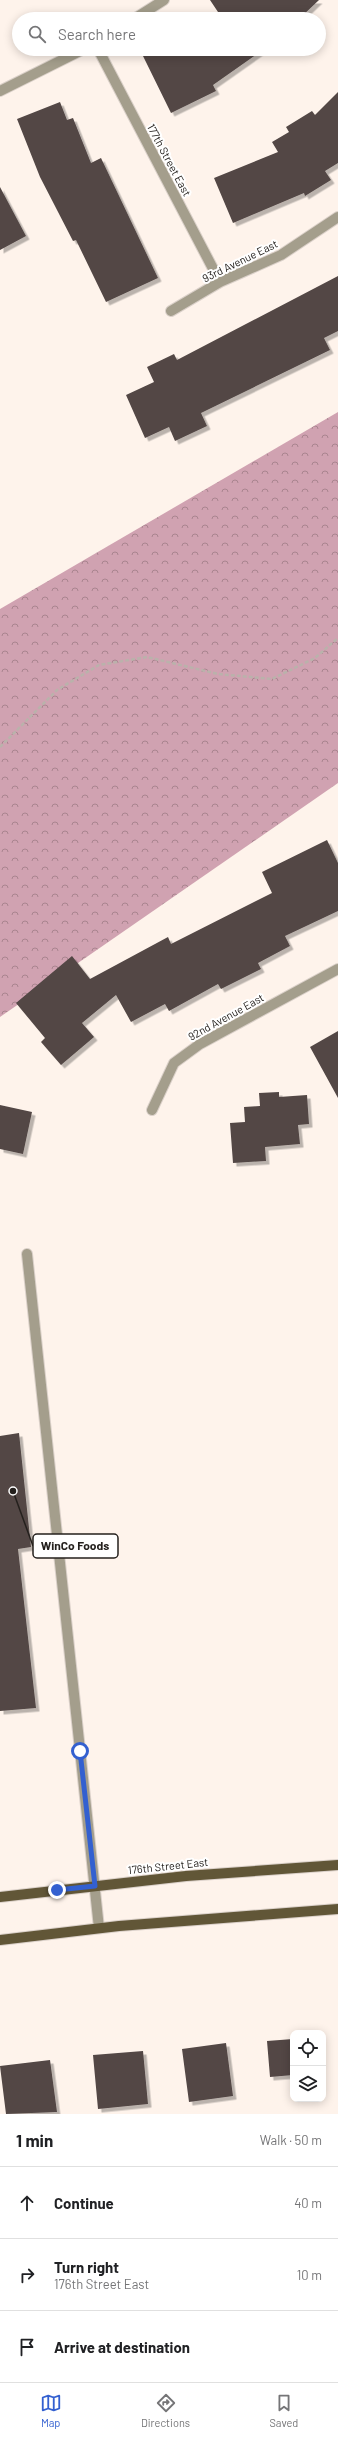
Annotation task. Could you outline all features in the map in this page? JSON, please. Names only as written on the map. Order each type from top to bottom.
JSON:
[{"type":"main road","name":"176th Street East","points":[[0,1897],[186,1876],[338,1865]]},
{"type":"main road","points":[[0,1940],[99,1928],[338,1909]]},
{"type":"street","points":[[145,12],[164,0]]},
{"type":"street","points":[[0,91],[70,56]]},
{"type":"street","name":"177th Street East","points":[[102,56],[220,282]]},
{"type":"street","name":"93rd Avenue East","points":[[171,311],[220,282],[281,255],[338,217]]},
{"type":"street","name":"92nd Avenue East","points":[[152,1110],[174,1063],[200,1044],[338,969]]},
{"type":"street","points":[[27,1254],[99,1928]]},
{"type":"path","points":[[0,747],[56,690],[99,666],[147,657],[218,674],[272,678],[315,658],[338,638]]},
{"type":"green space","points":[[338,412],[338,783],[0,1017],[0,609]]},
{"type":"building","points":[[210,0],[319,0],[306,12],[218,12]]},
{"type":"building","points":[[143,56],[254,56],[213,85],[216,91],[171,113]]},
{"type":"building","points":[[338,92],[338,163],[325,171],[331,180],[305,196],[304,193],[233,223],[214,178],[278,152],[272,142],[289,132],[286,127],[312,111],[315,115]]},
{"type":"building","points":[[60,102],[67,120],[73,118],[91,163],[101,158],[158,278],[106,302],[76,240],[73,241],[40,177],[17,119]]},
{"type":"building","points":[[0,187],[26,236],[0,250]]},
{"type":"building","points":[[338,276],[338,331],[324,338],[330,350],[201,413],[207,426],[175,441],[169,427],[145,438],[126,395],[154,382],[147,367],[174,354],[177,360]]},
{"type":"building","points":[[327,840],[338,863],[338,911],[285,936],[290,946],[258,963],[261,969],[221,989],[218,984],[169,1011],[165,1004],[131,1022],[116,995],[82,1023],[94,1037],[61,1065],[41,1042],[45,1038],[16,1003],[72,956],[90,979],[168,937],[171,944],[272,893],[262,872]]},
{"type":"building","points":[[338,1031],[338,1098],[310,1047]]},
{"type":"building","points":[[279,1092],[279,1097],[307,1095],[309,1124],[298,1125],[300,1144],[265,1147],[266,1161],[233,1163],[230,1123],[245,1122],[244,1107],[260,1106],[259,1093]]},
{"type":"building","points":[[0,1105],[32,1112],[23,1154],[0,1149]]},
{"type":"building","points":[[19,1433],[31,1547],[18,1549],[36,1708],[0,1711],[0,1436]]},
{"type":"building","points":[[290,2039],[290,2075],[270,2077],[267,2041]]},
{"type":"building","points":[[226,2043],[233,2096],[189,2102],[182,2049]]},
{"type":"building","points":[[143,2051],[148,2104],[98,2109],[93,2055]]},
{"type":"building","points":[[50,2060],[57,2112],[6,2114],[0,2066]]},
{"type":"place","name":"WinCo Foods","points":[[13,1491]]},
{"type":"route","points":[[57,1890],[95,1886],[80,1751]]}]
